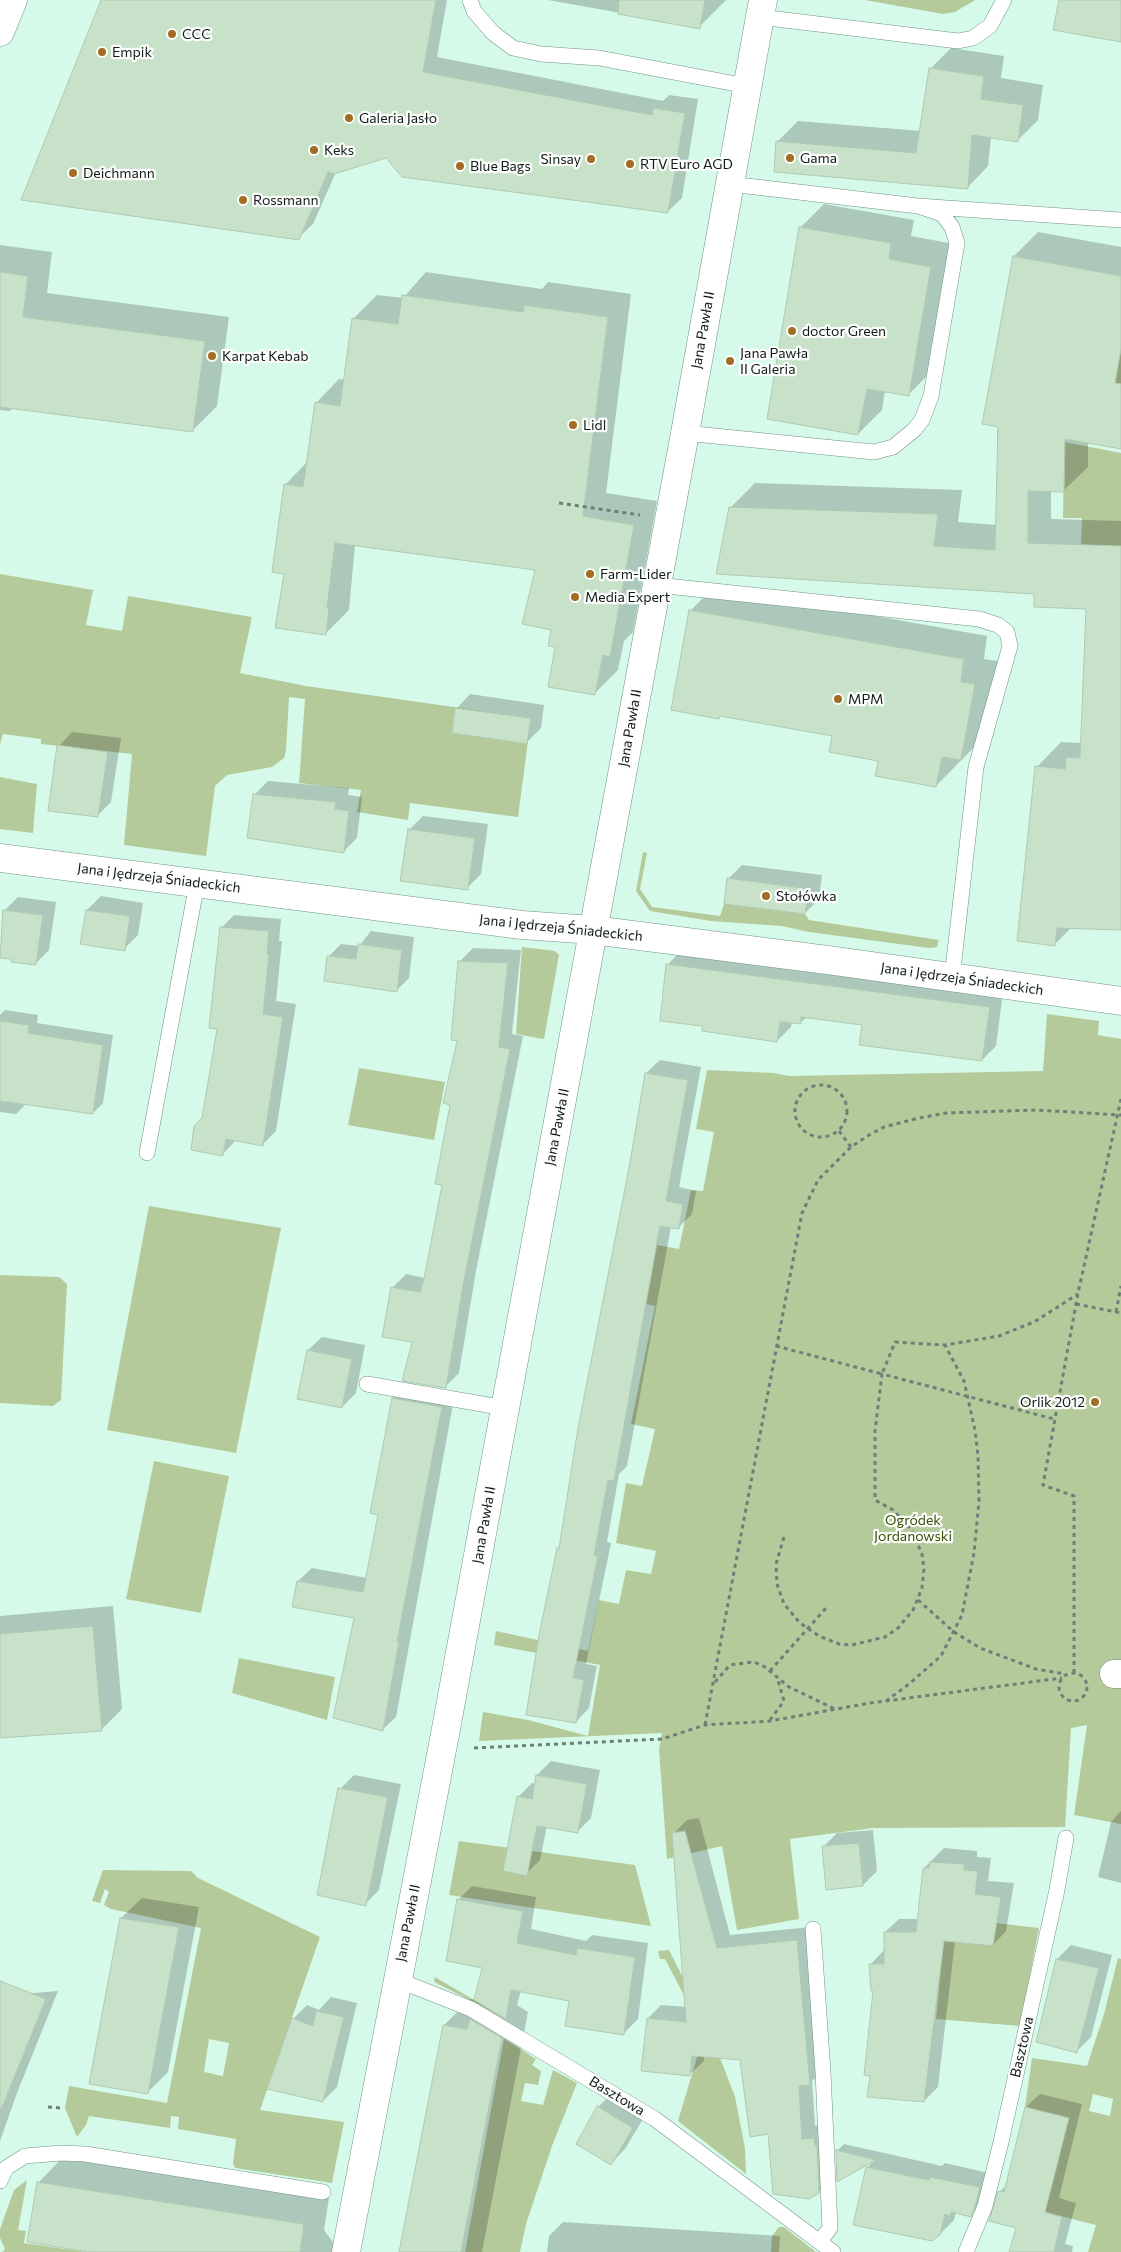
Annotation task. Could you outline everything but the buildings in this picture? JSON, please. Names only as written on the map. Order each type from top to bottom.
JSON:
[{"type":"street","points":[[0,32],[13,0]]},
{"type":"street","name":"Jana Pawła II","points":[[346,2252],[505,1408],[685,434],[761,9]]},
{"type":"street","name":"Jana i Jędrzeja Śniadeckich","points":[[0,858],[522,925],[593,930],[1121,1001]]},
{"type":"lane","points":[[470,0],[474,11],[493,33],[518,50],[541,54],[589,57],[748,86]]},
{"type":"lane","points":[[761,9],[958,41],[973,38],[990,26],[1004,0]]},
{"type":"lane","points":[[730,184],[918,206],[1121,220]]},
{"type":"lane","points":[[685,434],[874,452],[893,447],[914,430],[922,420],[931,396],[957,243],[954,231],[947,220],[938,212],[918,206]]},
{"type":"lane","points":[[657,585],[979,619],[998,625],[1007,632],[1010,646],[976,767],[952,978]]},
{"type":"lane","points":[[147,1153],[197,883]]},
{"type":"lane","points":[[367,1384],[505,1408]]},
{"type":"lane","name":"Basztowa","points":[[966,2252],[985,2206],[1001,2142],[1057,1890],[1066,1838]]},
{"type":"lane","points":[[813,1929],[823,2072],[830,2228],[820,2241]]},
{"type":"lane","name":"Basztowa","points":[[398,1980],[471,2009],[647,2114],[687,2141],[833,2252]]},
{"type":"lane","points":[[0,2181],[6,2168],[25,2156],[61,2153],[85,2154],[322,2192]]},
{"type":"path","points":[[559,503],[645,516]]},
{"type":"path","points":[[820,1084],[835,1089],[841,1094],[848,1109],[847,1117],[839,1130],[824,1137],[815,1136],[802,1128],[795,1112],[796,1104],[805,1090],[820,1084]]},
{"type":"path","points":[[1074,1672],[1074,1496],[1043,1485],[1078,1293],[1119,1115],[1121,1099]]},
{"type":"path","points":[[705,1725],[715,1682],[802,1213],[807,1199],[818,1180],[851,1147],[884,1127],[900,1122],[946,1113],[1036,1110],[1119,1115]]},
{"type":"path","points":[[839,1130],[851,1147]]},
{"type":"path","points":[[1116,1312],[1121,1286]]},
{"type":"path","points":[[784,1538],[776,1564],[776,1584],[784,1604],[807,1628],[839,1644],[852,1644],[885,1637],[898,1628],[913,1610],[918,1600],[924,1578],[924,1562],[920,1546],[905,1521],[893,1510],[875,1500],[875,1431],[882,1374],[895,1342],[945,1345],[977,1341],[1019,1330],[1078,1293]]},
{"type":"path","points":[[1076,1304],[1121,1313]]},
{"type":"path","points":[[886,1701],[941,1656],[962,1616],[974,1553],[980,1501],[978,1456],[967,1396],[960,1374],[945,1345]]},
{"type":"path","points":[[776,1346],[1054,1419]]},
{"type":"path","points":[[918,1600],[954,1632],[980,1648],[1005,1659],[1063,1676]]},
{"type":"path","points":[[770,1671],[826,1608]]},
{"type":"path","points":[[715,1682],[730,1665],[754,1662],[777,1676],[789,1688],[835,1710]]},
{"type":"path","points":[[470,1748],[662,1739],[705,1725],[770,1721],[886,1701],[1063,1676],[1074,1672],[1082,1676],[1087,1687],[1086,1692],[1080,1699],[1070,1700],[1062,1696],[1058,1686],[1063,1676]]},
{"type":"path","points":[[770,1721],[784,1701],[777,1676]]},
{"type":"path","points":[[48,2107],[61,2108]]},
{"type":"green space","points":[[865,0],[975,0],[955,12],[943,14]]},
{"type":"green space","points":[[1121,349],[1121,384],[1115,383]]},
{"type":"green space","points":[[997,429],[1121,453],[1121,546],[1081,545],[1082,518],[1063,518],[1064,462],[997,460]]},
{"type":"green space","points":[[0,574],[93,590],[86,625],[122,631],[128,596],[252,617],[240,673],[306,686],[531,718],[518,817],[410,803],[408,820],[357,812],[361,790],[299,783],[305,699],[289,697],[284,758],[272,767],[227,775],[215,786],[206,856],[124,845],[132,754],[41,744],[41,739],[3,734],[0,744]]},
{"type":"green space","points":[[0,777],[37,784],[33,833],[0,829]]},
{"type":"green space","points":[[643,852],[647,853],[640,889],[652,907],[720,916],[724,904],[805,914],[809,920],[939,940],[937,947],[929,948],[809,932],[782,926],[711,921],[650,911],[636,891]]},
{"type":"green space","points":[[522,947],[555,951],[559,955],[544,1039],[516,1034]]},
{"type":"green space","name":"Ogródek Jordanowski","points":[[1047,1014],[1099,1021],[1098,1035],[1121,1039],[1121,1824],[1074,1815],[1087,1725],[1071,1728],[1065,1827],[873,1828],[790,1839],[799,1919],[737,1930],[722,1846],[667,1859],[659,1749],[662,1733],[479,1741],[483,1712],[528,1720],[588,1736],[600,1665],[494,1645],[496,1631],[588,1651],[599,1600],[619,1604],[626,1570],[651,1574],[656,1551],[616,1543],[626,1483],[642,1486],[655,1429],[631,1424],[655,1306],[646,1304],[657,1245],[679,1249],[691,1190],[703,1191],[714,1132],[696,1129],[707,1070],[774,1073],[789,1076],[1043,1071]]},
{"type":"green space","points":[[359,1068],[445,1082],[434,1140],[348,1125]]},
{"type":"green space","points":[[149,1206],[281,1228],[236,1453],[107,1430]]},
{"type":"green space","points":[[0,1275],[59,1277],[67,1284],[61,1400],[53,1406],[0,1403]]},
{"type":"green space","points":[[154,1461],[229,1476],[201,1613],[126,1599]]},
{"type":"green space","points":[[239,1658],[335,1677],[327,1720],[232,1693]]},
{"type":"green space","points":[[459,1841],[635,1865],[651,1926],[449,1895]]},
{"type":"green space","points":[[103,1870],[191,1871],[198,1878],[320,1937],[260,2110],[344,2122],[332,2183],[235,2168],[233,2163],[236,2139],[178,2129],[179,2117],[171,2116],[170,2128],[89,2116],[86,2125],[77,2137],[65,2108],[69,2086],[167,2103],[201,1928],[111,1909],[104,1905],[109,1892],[105,1889],[100,1903],[92,1901]],"holes":[[[209,2039],[229,2043],[223,2076],[204,2072]]]},
{"type":"green space","points":[[970,1920],[1039,1928],[1020,2026],[936,2019],[944,1937]]},
{"type":"green space","points":[[669,1950],[710,2031],[735,2097],[745,2148],[746,2174],[678,2121],[704,2034],[665,1959],[660,1959],[658,1951]]},
{"type":"green space","points":[[1118,1958],[1121,1959],[1121,2252],[1088,2252],[1096,2225],[1045,2212],[1068,2118],[1025,2107],[1032,2058],[1087,2066],[1104,2014]],"holes":[[[1093,2094],[1113,2099],[1110,2116],[1089,2111]]]},
{"type":"green space","points":[[435,1977],[496,2013],[436,1983],[434,1981]]},
{"type":"green space","points":[[504,2039],[536,2059],[532,2065],[541,2071],[538,2085],[525,2083],[521,2101],[543,2105],[553,2070],[577,2083],[552,2146],[526,2224],[520,2252],[465,2252]]},
{"type":"green space","points":[[27,2180],[18,2230],[26,2231],[24,2243],[86,2252],[2,2252],[5,2249],[0,2238],[0,2229],[14,2190]]},
{"type":"green space","points":[[779,2227],[784,2227],[816,2252],[771,2252],[772,2236]]},
{"type":"place","name":"CCC","points":[[172,34]]},
{"type":"place","name":"Empik","points":[[102,52]]},
{"type":"place","name":"Galeria Jasło","points":[[349,118]]},
{"type":"place","name":"Keks","points":[[314,150]]},
{"type":"place","name":"Gama","points":[[790,158]]},
{"type":"place","name":"Sinsay","points":[[591,159]]},
{"type":"place","name":"RTV Euro AGD","points":[[630,164]]},
{"type":"place","name":"Blue Bags","points":[[460,166]]},
{"type":"place","name":"Deichmann","points":[[73,173]]},
{"type":"place","name":"Rossmann","points":[[243,200]]},
{"type":"place","name":"doctor Green","points":[[792,331]]},
{"type":"place","name":"Karpat Kebab","points":[[212,356]]},
{"type":"place","name":"Jana Pawła II Galeria","points":[[730,361]]},
{"type":"place","name":"Lidl","points":[[573,425]]},
{"type":"place","name":"Farm-Lider","points":[[590,574]]},
{"type":"place","name":"Media Expert","points":[[575,597]]},
{"type":"place","name":"MPM","points":[[838,699]]},
{"type":"place","name":"Stołówka","points":[[766,896]]},
{"type":"place","name":"Orlik 2012","points":[[1095,1402]]}]
